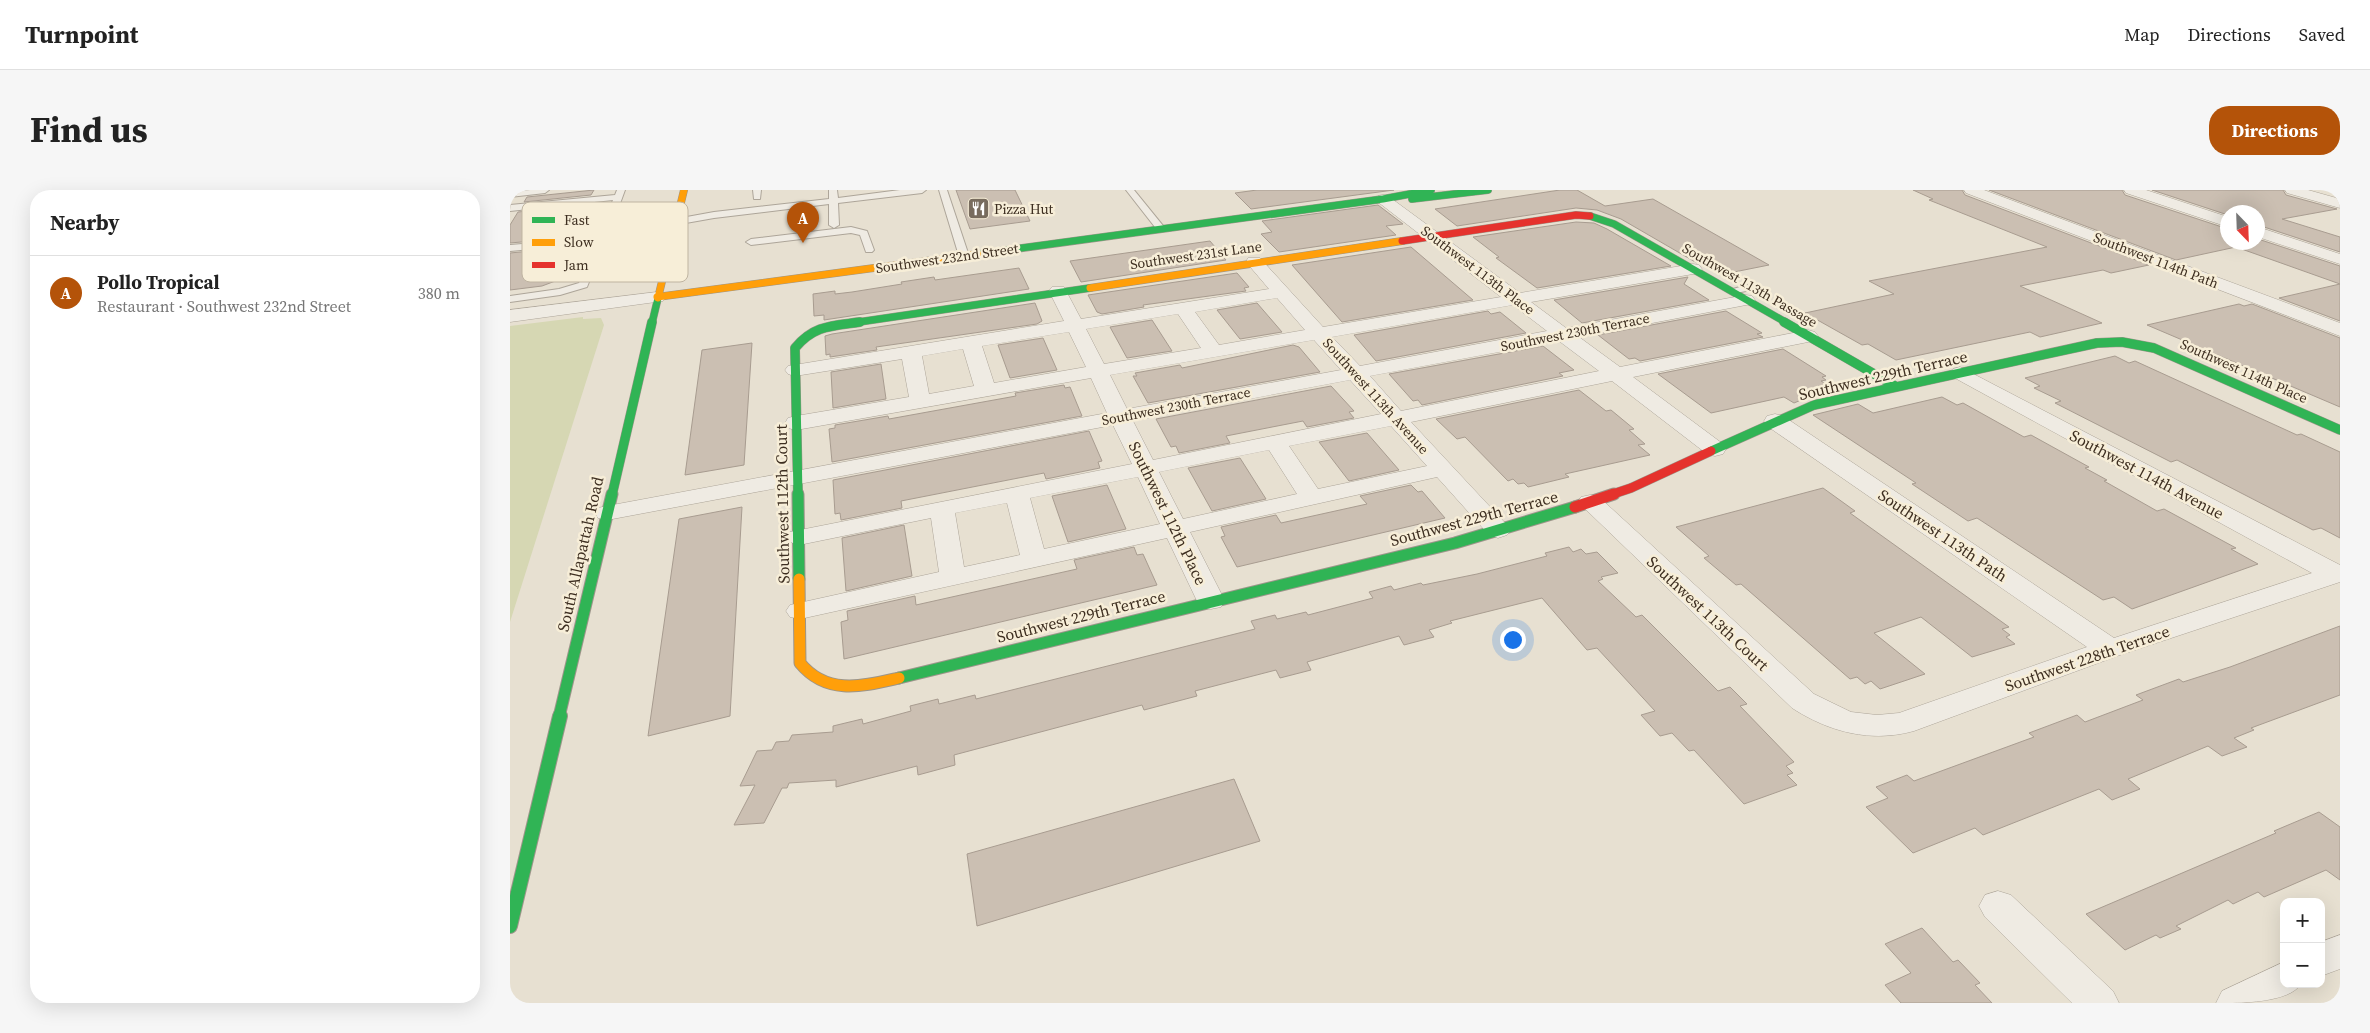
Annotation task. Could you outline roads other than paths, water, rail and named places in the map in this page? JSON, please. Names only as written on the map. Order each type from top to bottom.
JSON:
[{"type":"street","name":"Southwest 232nd Street","points":[[510,316],[1383,199],[1432,190]]},
{"type":"street","name":"Southwest 232nd Street","points":[[1383,199],[1421,199],[1488,190]]},
{"type":"street","name":"Southwest 114th Path","points":[[1971,190],[2340,330]]},
{"type":"street","points":[[2131,190],[2220,219]]},
{"type":"street","points":[[2292,190],[2340,204]]},
{"type":"street","name":"Southwest 113th Place","points":[[1383,199],[1715,449]]},
{"type":"street","name":"Southwest 231st Lane","points":[[811,333],[836,325],[1058,291],[1559,217],[1587,216]]},
{"type":"street","name":"Southwest 113th Passage","points":[[1587,216],[1614,224],[1693,269],[1741,293],[1808,336],[1895,386]]},
{"type":"street","points":[[2265,234],[2340,259]]},
{"type":"street","name":"Southwest 113th Avenue","points":[[1254,262],[1498,530]]},
{"type":"street","points":[[796,423],[1693,269]]},
{"type":"street","name":"South Allapattah Road","points":[[510,926],[661,282]]},
{"type":"street","name":"Southwest 112th Place","points":[[1058,291],[1211,601]]},
{"type":"street","points":[[795,370],[1282,292]]},
{"type":"street","name":"Southwest 230th Terrace","points":[[607,512],[1562,334],[1741,293]]},
{"type":"street","points":[[1183,308],[1214,352]]},
{"type":"street","name":"Southwest 112th Court","points":[[810,677],[802,669],[798,657],[800,611],[799,477],[795,370],[796,346],[811,333]]},
{"type":"street","points":[[799,537],[1808,336]]},
{"type":"street","points":[[971,342],[986,391]]},
{"type":"street","name":"Southwest 229th Terrace","points":[[810,677],[827,684],[868,685],[1455,543],[1631,488],[1775,421],[1814,406],[1895,386],[2097,343],[2135,344]]},
{"type":"street","name":"Southwest 114th Place","points":[[2135,344],[2161,350],[2340,430]]},
{"type":"street","points":[[911,352],[920,402]]},
{"type":"street","name":"Southwest 114th Avenue","points":[[1960,373],[2337,574]]},
{"type":"street","name":"Southwest 113th Path","points":[[1775,421],[2110,650]]},
{"type":"street","points":[[1275,442],[1312,498]]},
{"type":"street","points":[[800,611],[1443,469]]},
{"type":"street","points":[[1017,495],[1034,559]]},
{"type":"street","name":"Southwest 113th Court","points":[[1590,502],[1803,701],[1832,716]]},
{"type":"street","points":[[942,510],[953,578]]},
{"type":"street","name":"Southwest 228th Terrace","points":[[1832,716],[1850,722],[1878,726],[1903,723],[2110,650],[2337,574]]},
{"type":"street","points":[[1998,906],[2099,1003]]},
{"type":"street","points":[[2325,958],[2340,951]]},
{"type":"street","points":[[2236,1003],[2280,981]]},
{"type":"lane","points":[[510,192],[518,190]]},
{"type":"lane","points":[[510,192],[545,190]]},
{"type":"lane","points":[[688,216],[833,196],[893,190]]},
{"type":"lane","points":[[833,196],[922,190]]},
{"type":"lane","points":[[943,190],[964,256]]},
{"type":"lane","points":[[1130,190],[1161,229]]},
{"type":"lane","points":[[833,196],[834,225]]},
{"type":"lane","points":[[569,202],[618,197]]},
{"type":"lane","points":[[591,202],[618,197]]},
{"type":"lane","points":[[751,242],[851,230],[864,233],[869,250]]},
{"type":"lane","points":[[510,299],[560,292],[580,287],[586,282]]},
{"type":"place","name":"Pizza Hut","points":[[978,209]]},
{"type":"place","name":"Pollo Tropical","points":[[803,243]]}]
